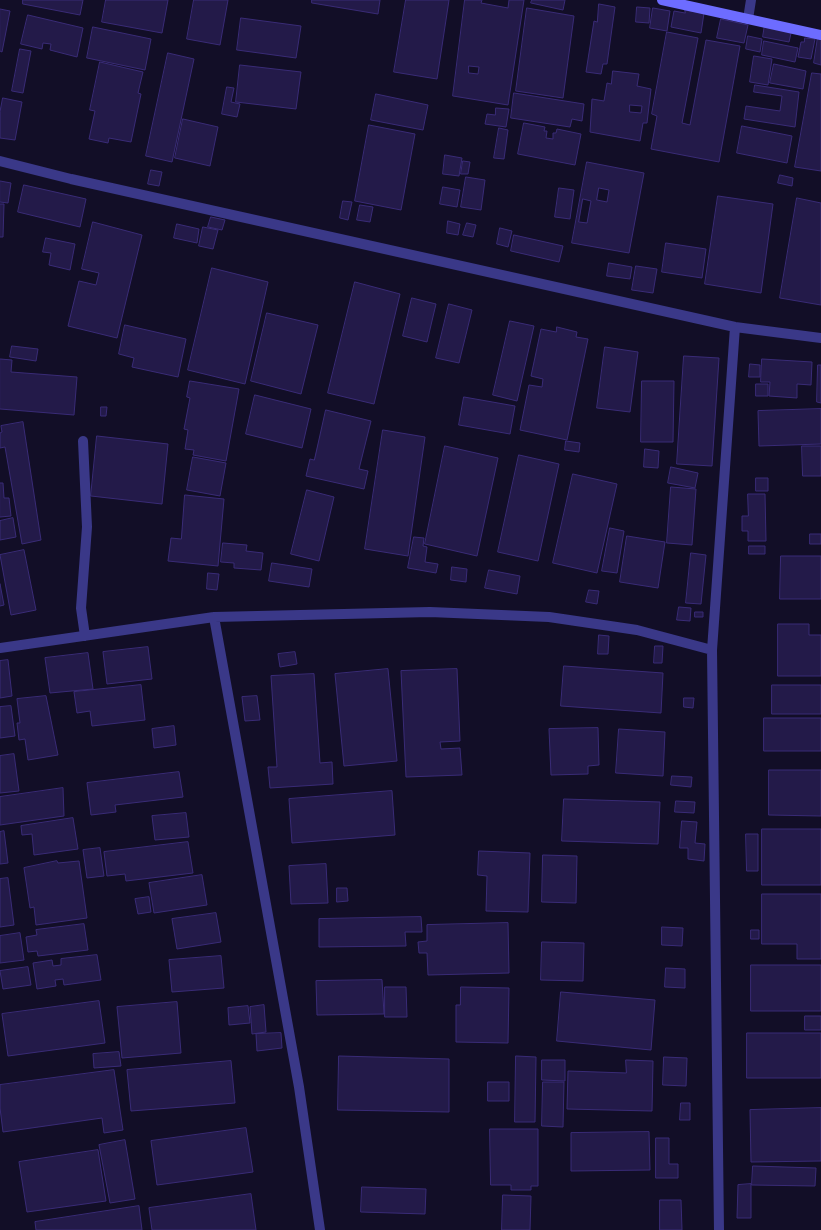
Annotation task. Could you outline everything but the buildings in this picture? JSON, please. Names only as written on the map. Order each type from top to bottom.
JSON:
[{"type":"street","points":[[662,0],[821,34]]},
{"type":"street","points":[[748,19],[751,0]]},
{"type":"street","points":[[0,161],[79,181],[735,327],[821,338]]},
{"type":"street","points":[[719,1230],[712,650],[735,327]]},
{"type":"street","points":[[83,441],[87,527],[81,608],[85,636]]},
{"type":"street","points":[[0,648],[214,617],[430,612],[549,617],[637,630],[712,650]]},
{"type":"street","points":[[214,617],[299,1087],[320,1230]]}]
